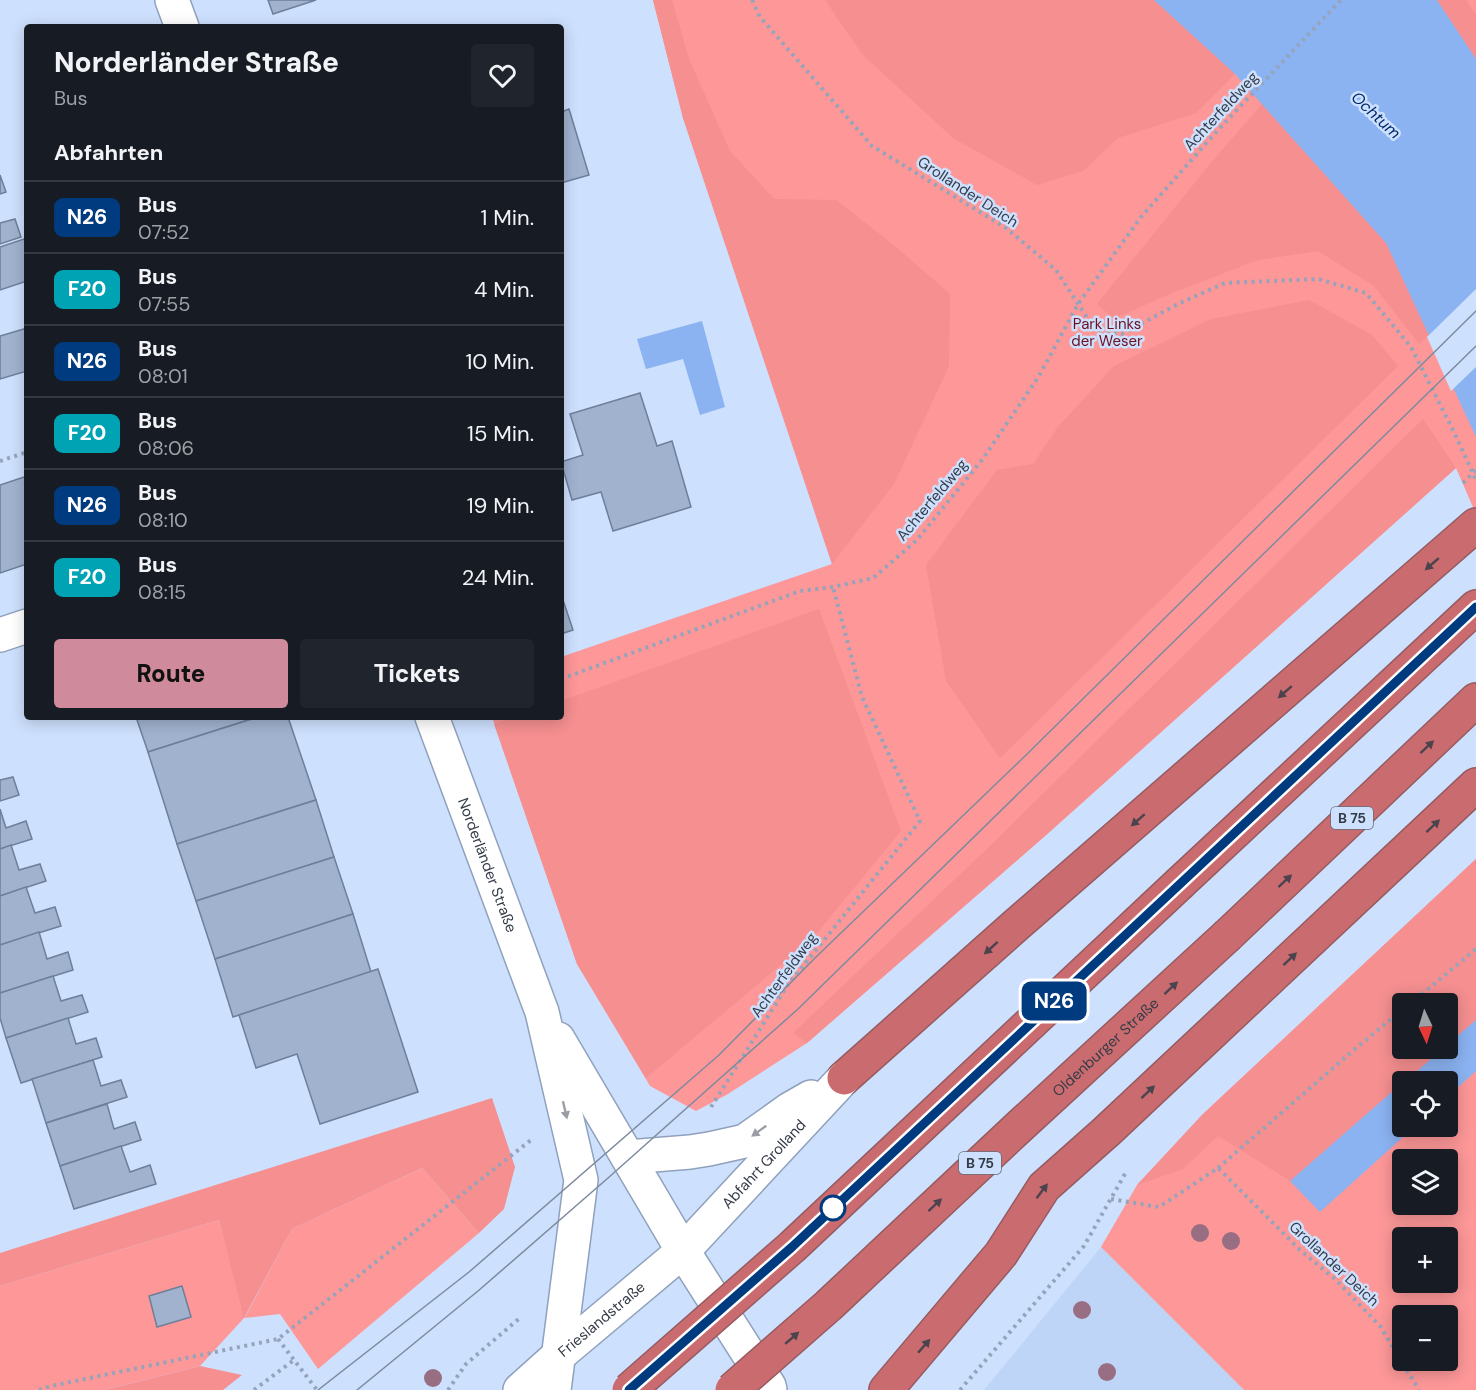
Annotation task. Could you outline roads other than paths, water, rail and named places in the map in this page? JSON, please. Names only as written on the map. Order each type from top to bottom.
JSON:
[{"type":"highway","points":[[844,1078],[1476,525]]},
{"type":"highway","points":[[629,1390],[792,1247],[1476,607]]},
{"type":"highway","name":"Oldenburger Straße","points":[[732,1390],[828,1306],[1228,935],[1476,700]]},
{"type":"highway","points":[[886,1390],[1001,1254],[1044,1187],[1106,1132],[1476,785]]},
{"type":"street","points":[[172,0],[181,24]]},
{"type":"street","points":[[0,635],[24,627]]},
{"type":"street","name":"Norderländer Straße","points":[[433,720],[542,1012],[581,1180],[554,1390]]},
{"type":"street","name":"Norderländer Straße","points":[[542,1012],[683,1251],[770,1390]]},
{"type":"street","points":[[628,1157],[690,1152],[746,1141],[790,1109],[844,1078]]},
{"type":"street","name":"Abfahrt Grolland","points":[[683,1251],[844,1078]]},
{"type":"street","name":"Frieslandstraße","points":[[520,1390],[683,1251]]},
{"type":"water","name":"Ochtum","points":[[1154,0],[1437,0],[1476,59],[1476,437],[1386,243],[1235,74]]},
{"type":"water","points":[[702,321],[725,407],[700,415],[683,359],[646,369],[637,339]]},
{"type":"water","points":[[1476,1020],[1476,1071],[1458,1087],[1458,1071],[1417,1071],[1431,1059],[1458,1059],[1458,1035]]},
{"type":"water","points":[[1392,1092],[1392,1137],[1403,1137],[1320,1212],[1290,1181]]},
{"type":"tram line","points":[[318,1390],[469,1272],[719,1055],[817,956],[1023,758],[1476,311]]},
{"type":"tram line","points":[[357,1390],[478,1291],[798,1009],[1476,346]]},
{"type":"park label","name":"Park Links der Weser","points":[[1107,332]]}]
